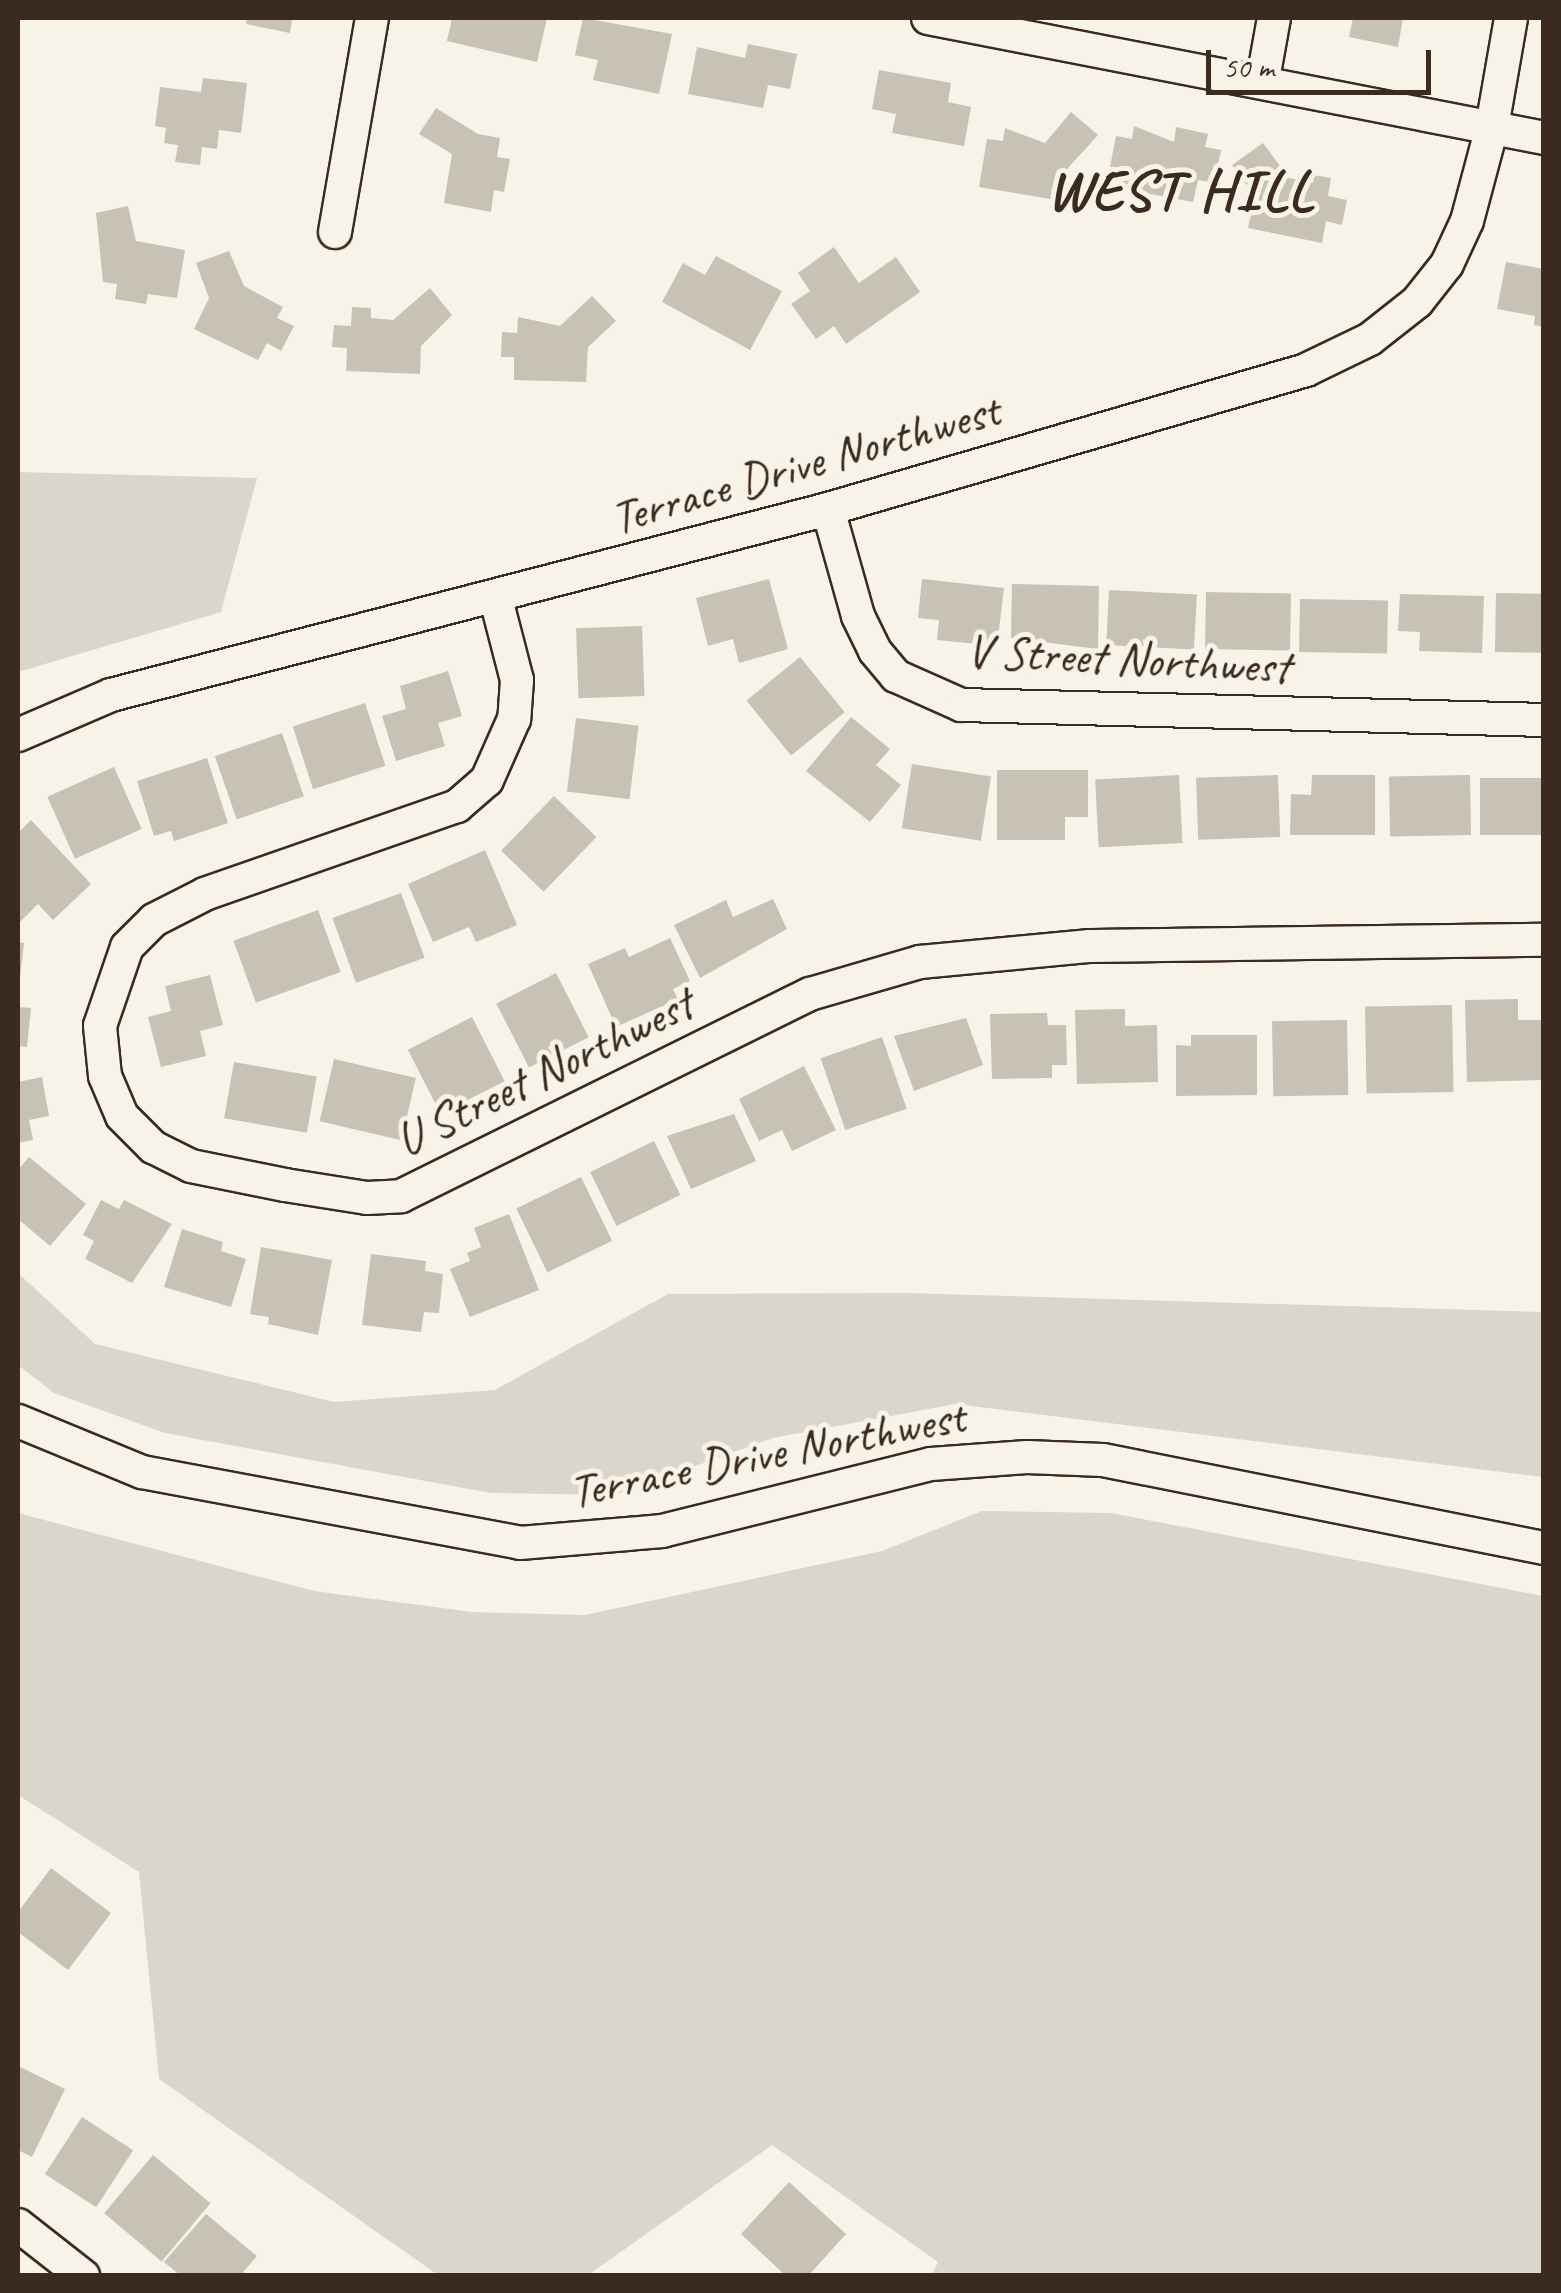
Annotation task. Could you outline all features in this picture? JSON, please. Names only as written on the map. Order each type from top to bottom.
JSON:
[{"type":"street","points":[[335,232],[372,18]]},
{"type":"street","points":[[928,18],[1263,80],[1544,138]]},
{"type":"street","points":[[1263,80],[1274,18]]},
{"type":"street","name":"Terrace Drive Northwest","points":[[18,735],[111,695],[828,509],[1306,370],[1370,340],[1417,302],[1447,264],[1467,221],[1492,127],[1512,18]]},
{"type":"street","name":"V Street Northwest","points":[[828,509],[858,616],[875,651],[896,676],[960,704],[1544,720]]},
{"type":"street","name":"U Street Northwest","points":[[496,598],[518,680],[514,719],[487,780],[457,806],[204,894],[154,920],[127,947],[100,1026],[105,1076],[122,1116],[153,1147],[190,1166],[285,1185],[367,1198],[401,1196],[810,994],[920,962],[1090,946],[1544,940]]},
{"type":"street","name":"Terrace Drive Northwest","points":[[18,1421],[142,1472],[520,1542],[662,1532],[931,1464],[1027,1457],[1103,1460],[1544,1548]]},
{"type":"street","points":[[18,2226],[83,2276]]},
{"type":"shaded area","points":[[18,472],[257,478],[221,612],[18,672]]},
{"type":"shaded area","points":[[18,1273],[95,1344],[334,1402],[495,1390],[668,1294],[905,1293],[1543,1312],[1543,1477],[955,1404],[773,1438],[615,1495],[491,1493],[165,1433],[54,1393],[18,1365]]},
{"type":"shaded area","points":[[982,1511],[1111,1513],[1543,1596],[1543,2275],[932,2275],[938,2262],[772,2145],[588,2275],[438,2275],[159,2079],[139,1872],[18,1795],[18,1513],[314,1591],[472,1612],[585,1615],[882,1551]]},
{"type":"building","points":[[247,18],[292,18],[290,33],[246,24]]},
{"type":"building","points":[[452,18],[547,18],[537,62],[447,41]]},
{"type":"building","points":[[583,18],[672,34],[659,94],[593,80],[598,60],[575,55]]},
{"type":"building","points":[[1353,18],[1403,18],[1398,47],[1349,37]]},
{"type":"building","points":[[748,44],[797,54],[790,89],[768,85],[763,108],[688,94],[697,47],[745,58]]},
{"type":"building","points":[[879,70],[951,83],[948,102],[971,107],[964,146],[892,133],[896,114],[872,109]]},
{"type":"building","points":[[203,78],[247,83],[241,133],[219,130],[217,149],[202,147],[200,165],[175,162],[178,145],[164,143],[166,128],[155,126],[160,87],[201,92]]},
{"type":"building","points":[[436,108],[478,134],[500,138],[497,157],[510,159],[504,192],[494,190],[491,212],[444,203],[452,154],[419,134]]},
{"type":"building","points":[[1071,112],[1098,135],[1068,168],[1062,201],[979,187],[987,139],[1003,141],[1005,128],[1045,143]]},
{"type":"building","points":[[1134,126],[1174,142],[1176,127],[1208,134],[1205,147],[1221,150],[1214,183],[1198,180],[1193,202],[1119,188],[1123,169],[1110,167],[1116,136],[1132,139]]},
{"type":"building","points":[[1263,143],[1289,178],[1313,183],[1314,175],[1331,178],[1328,196],[1347,200],[1342,225],[1326,221],[1322,243],[1248,228],[1255,196],[1232,165]]},
{"type":"building","points":[[128,206],[136,241],[185,250],[177,298],[148,294],[146,304],[115,299],[117,284],[103,282],[96,213]]},
{"type":"building","points":[[834,247],[859,283],[896,257],[920,292],[846,344],[834,326],[816,339],[791,304],[810,291],[798,273]]},
{"type":"building","points":[[229,251],[244,286],[283,307],[277,318],[294,326],[281,351],[267,343],[258,360],[194,329],[209,298],[196,263]]},
{"type":"building","points":[[716,256],[782,291],[750,350],[662,302],[683,263],[705,275]]},
{"type":"building","points":[[1506,262],[1544,269],[1544,327],[1534,325],[1535,316],[1497,309]]},
{"type":"building","points":[[430,288],[452,315],[421,346],[420,374],[346,371],[347,348],[332,347],[334,325],[351,326],[352,307],[371,308],[371,318],[393,320]]},
{"type":"building","points":[[592,296],[616,321],[588,347],[586,382],[514,380],[514,357],[501,357],[502,332],[517,333],[518,317],[560,326]]},
{"type":"building","points":[[769,579],[788,649],[739,663],[733,639],[708,646],[696,598]]},
{"type":"building","points":[[922,579],[1004,588],[997,646],[937,640],[939,620],[918,618]]},
{"type":"building","points":[[1012,584],[1099,586],[1098,649],[1011,638]]},
{"type":"building","points":[[1109,590],[1197,595],[1194,650],[1106,645]]},
{"type":"building","points":[[1206,592],[1291,593],[1290,650],[1205,649]]},
{"type":"building","points":[[1496,593],[1544,594],[1543,653],[1495,652]]},
{"type":"building","points":[[1400,594],[1484,596],[1482,653],[1419,651],[1420,632],[1398,631]]},
{"type":"building","points":[[1300,599],[1388,601],[1387,654],[1299,652]]},
{"type":"building","points":[[642,626],[644,696],[578,698],[576,628]]},
{"type":"building","points":[[800,657],[845,712],[791,756],[746,700]]},
{"type":"building","points":[[448,671],[462,716],[438,723],[445,746],[396,761],[382,716],[406,709],[400,686]]},
{"type":"building","points":[[365,703],[385,766],[313,789],[293,726]]},
{"type":"building","points":[[851,717],[890,749],[876,765],[901,785],[870,822],[806,771]]},
{"type":"building","points":[[576,718],[639,726],[630,799],[567,791]]},
{"type":"building","points":[[282,733],[304,796],[237,819],[215,756]]},
{"type":"building","points":[[207,758],[228,823],[174,841],[171,831],[154,836],[137,781]]},
{"type":"building","points":[[912,764],[991,777],[981,841],[902,828]]},
{"type":"building","points":[[114,767],[142,829],[75,859],[47,797]]},
{"type":"building","points":[[997,770],[1088,770],[1088,817],[1065,817],[1065,840],[997,840]]},
{"type":"building","points":[[1179,775],[1183,843],[1099,847],[1095,779]]},
{"type":"building","points":[[1278,775],[1280,837],[1198,840],[1196,778]]},
{"type":"building","points":[[1312,775],[1375,775],[1375,835],[1290,835],[1291,794],[1311,795]]},
{"type":"building","points":[[1470,775],[1471,835],[1390,836],[1389,776]]},
{"type":"building","points":[[1480,778],[1544,778],[1544,835],[1480,835]]},
{"type":"building","points":[[554,796],[596,837],[544,892],[501,851]]},
{"type":"building","points":[[31,820],[91,884],[53,920],[38,904],[18,924],[18,833]]},
{"type":"building","points":[[485,850],[517,925],[476,942],[469,927],[433,942],[408,884]]},
{"type":"building","points":[[401,893],[425,958],[356,983],[332,918]]},
{"type":"building","points":[[773,899],[787,929],[700,978],[674,925],[726,900],[733,917]]},
{"type":"building","points":[[318,910],[341,972],[256,1003],[233,941]]},
{"type":"building","points":[[670,938],[690,981],[673,989],[678,999],[616,1027],[588,964],[625,948],[629,957]]},
{"type":"building","points":[[18,942],[24,943],[20,978],[18,978]]},
{"type":"building","points":[[556,973],[589,1037],[529,1068],[496,1003]]},
{"type":"building","points":[[210,975],[223,1025],[200,1031],[206,1056],[161,1067],[148,1017],[171,1011],[165,986]]},
{"type":"building","points":[[1518,999],[1518,1020],[1544,1020],[1544,1080],[1467,1082],[1465,1000]]},
{"type":"building","points":[[1452,1005],[1454,1092],[1367,1094],[1365,1007]]},
{"type":"building","points":[[18,1007],[31,1008],[27,1047],[18,1046]]},
{"type":"building","points":[[1125,1009],[1125,1026],[1157,1025],[1158,1082],[1077,1084],[1075,1010]]},
{"type":"building","points":[[1047,1013],[1048,1025],[1066,1025],[1067,1065],[1052,1065],[1052,1078],[992,1079],[990,1014]]},
{"type":"building","points":[[472,1017],[505,1081],[441,1114],[408,1050]]},
{"type":"building","points":[[966,1018],[983,1065],[914,1091],[894,1036]]},
{"type":"building","points":[[1347,1020],[1348,1095],[1273,1096],[1272,1021]]},
{"type":"building","points":[[1191,1035],[1257,1035],[1257,1095],[1176,1096],[1176,1045],[1191,1046]]},
{"type":"building","points":[[882,1037],[907,1109],[845,1130],[821,1058]]},
{"type":"building","points":[[334,1059],[416,1078],[401,1140],[320,1121]]},
{"type":"building","points":[[234,1062],[317,1077],[307,1133],[224,1118]]},
{"type":"building","points":[[804,1066],[836,1130],[792,1151],[782,1130],[759,1141],[739,1099]]},
{"type":"building","points":[[42,1077],[49,1116],[29,1120],[33,1140],[18,1143],[18,1082]]},
{"type":"building","points":[[734,1114],[756,1161],[691,1189],[667,1136]]},
{"type":"building","points":[[654,1141],[680,1195],[616,1226],[590,1172]]},
{"type":"building","points":[[29,1157],[86,1204],[50,1246],[18,1219],[18,1170]]},
{"type":"building","points":[[581,1177],[612,1241],[547,1272],[516,1209]]},
{"type":"building","points":[[101,1200],[119,1209],[124,1200],[172,1224],[132,1283],[85,1259],[94,1241],[83,1235]]},
{"type":"building","points":[[509,1214],[539,1290],[470,1317],[450,1269],[470,1261],[467,1253],[481,1247],[474,1228]]},
{"type":"building","points":[[182,1229],[223,1242],[221,1251],[246,1259],[231,1307],[164,1287]]},
{"type":"building","points":[[261,1247],[332,1260],[318,1335],[268,1324],[269,1317],[250,1314]]},
{"type":"building","points":[[371,1254],[426,1261],[425,1271],[443,1274],[439,1313],[424,1312],[421,1332],[362,1325]]},
{"type":"building","points":[[51,1868],[111,1913],[68,1970],[18,1932],[18,1912]]},
{"type":"building","points":[[18,2066],[65,2089],[32,2157],[18,2150]]},
{"type":"building","points":[[82,2117],[133,2150],[96,2207],[45,2174]]},
{"type":"building","points":[[153,2155],[210,2203],[162,2261],[104,2213]]},
{"type":"building","points":[[789,2182],[846,2234],[808,2276],[786,2276],[741,2234]]},
{"type":"building","points":[[206,2214],[257,2256],[243,2272],[251,2276],[181,2276],[164,2262]]},
{"type":"district","name":"WEST HILL","points":[[1181,190]]}]
